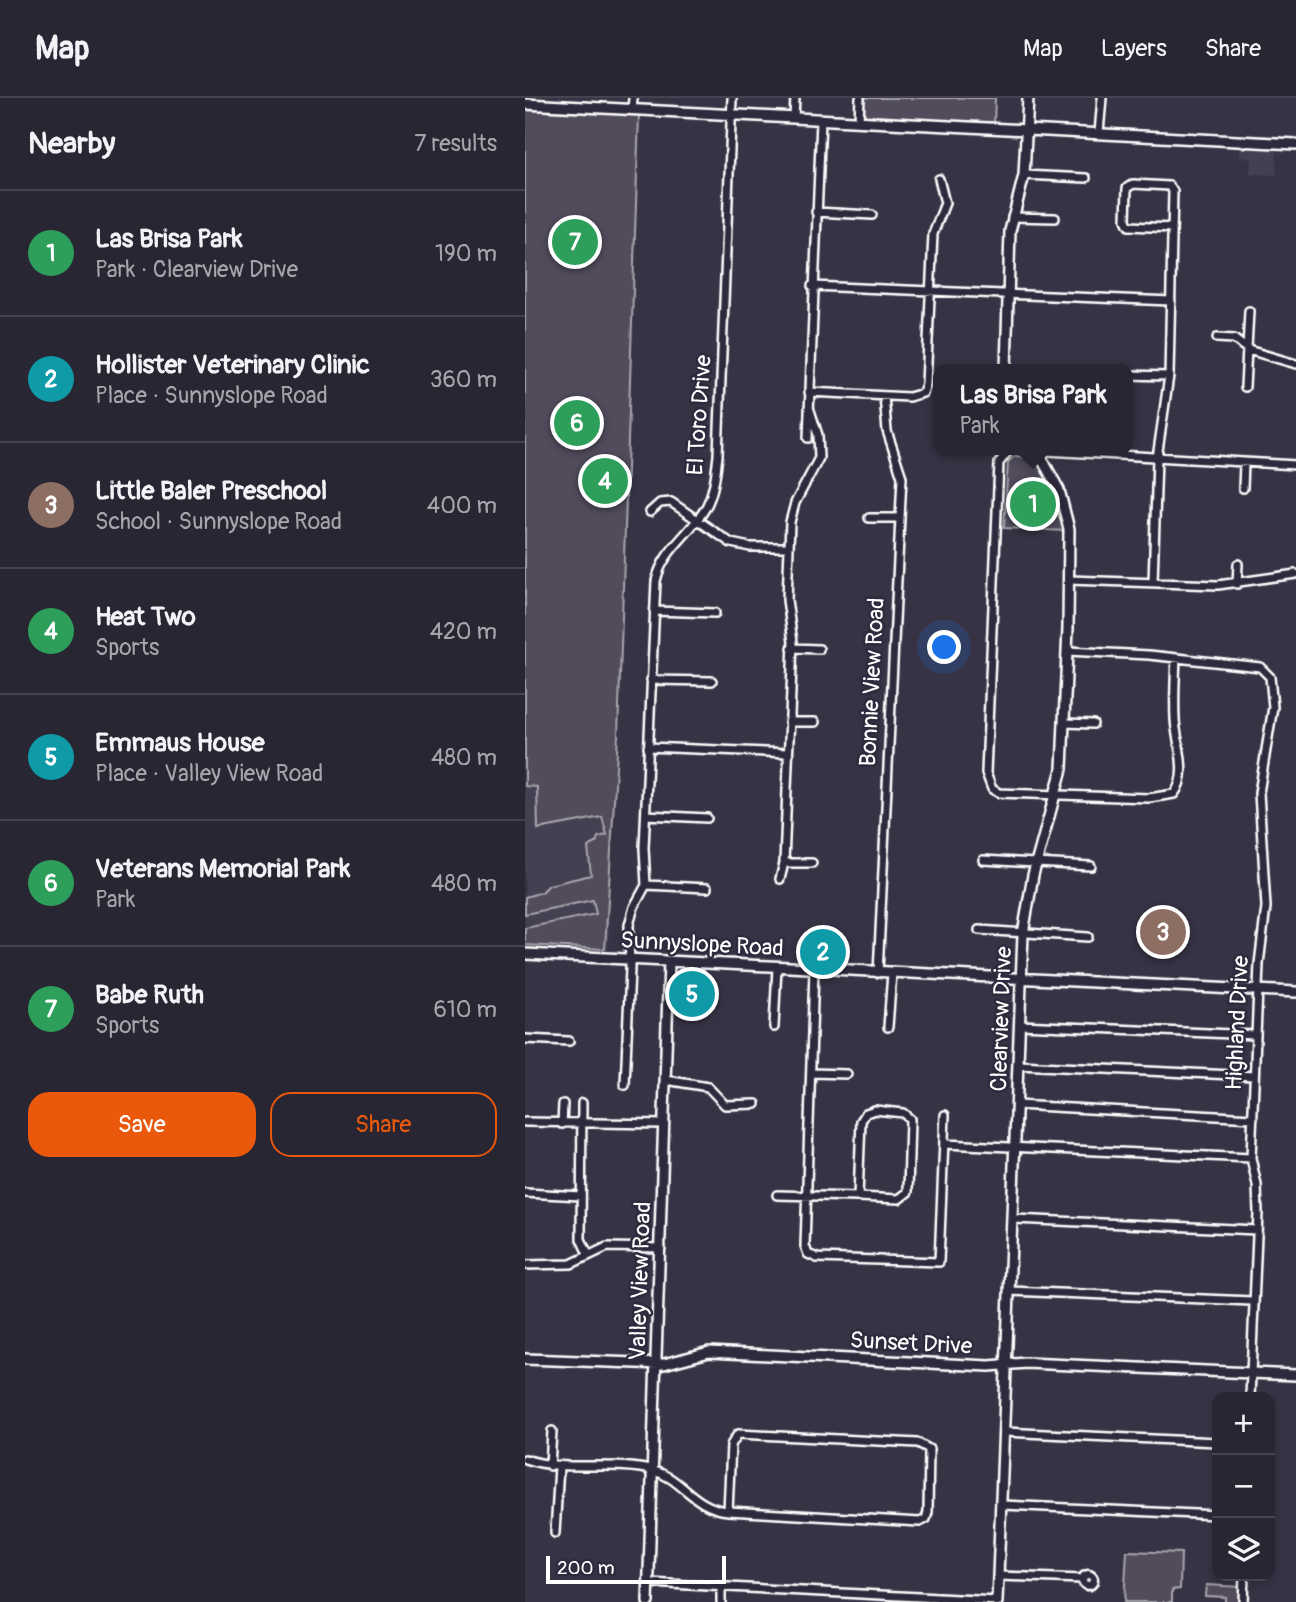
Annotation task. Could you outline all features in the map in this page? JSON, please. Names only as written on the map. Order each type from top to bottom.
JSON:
[{"type":"street","points":[[632,110],[633,98]]},
{"type":"street","name":"El Toro Drive","points":[[625,1085],[630,916],[646,885],[654,611],[661,565],[699,518],[710,498],[718,456],[732,98]]},
{"type":"street","points":[[794,118],[795,98]]},
{"type":"street","points":[[859,121],[860,98]]},
{"type":"street","points":[[1006,364],[1012,217],[1024,175],[1028,98]]},
{"type":"street","points":[[1099,133],[1102,98]]},
{"type":"street","points":[[525,104],[587,103],[632,110],[731,116],[1296,144]]},
{"type":"street","points":[[808,438],[812,286],[821,120]]},
{"type":"street","points":[[1024,175],[1086,178]]},
{"type":"street","points":[[809,392],[909,397],[923,393],[926,384],[934,231],[944,203],[939,179]]},
{"type":"street","points":[[1153,583],[1157,458],[1169,376],[1173,191],[1169,186],[1133,184],[1127,188],[1126,220],[1129,226],[1172,232]]},
{"type":"street","points":[[816,212],[872,215]]},
{"type":"street","points":[[1012,217],[1055,218]]},
{"type":"street","points":[[812,286],[1007,296],[1171,300]]},
{"type":"street","points":[[1245,387],[1249,311]]},
{"type":"street","points":[[1217,338],[1234,339],[1248,350],[1296,364]]},
{"type":"street","points":[[1133,375],[1169,376]]},
{"type":"street","name":"Bonnie View Road","points":[[878,972],[902,477],[887,431],[884,396]]},
{"type":"street","points":[[780,879],[784,863],[792,648],[788,610],[792,509],[819,458],[818,435],[809,407]]},
{"type":"street","points":[[1003,455],[999,465],[986,773],[989,786],[999,793],[1149,798],[1172,795],[1179,784],[1181,765],[1175,718],[1176,658],[1067,651]]},
{"type":"street","name":"Clearview Drive","points":[[997,1602],[1023,934],[1036,863],[1062,769],[1065,723],[1071,543],[1067,518],[1053,478],[1038,455]]},
{"type":"street","points":[[1105,455],[1296,465]]},
{"type":"street","points":[[1243,488],[1244,463]]},
{"type":"street","points":[[650,512],[660,503],[671,502],[699,518],[736,545],[789,547]]},
{"type":"street","points":[[869,518],[899,518]]},
{"type":"street","points":[[1237,584],[1238,564]]},
{"type":"street","points":[[1069,580],[1237,584],[1296,574]]},
{"type":"street","points":[[654,611],[716,613]]},
{"type":"street","points":[[792,648],[819,649]]},
{"type":"street","name":"Highland Drive","points":[[1176,658],[1264,669],[1269,674],[1273,699],[1259,793],[1266,899],[1258,991],[1252,1118],[1251,1158],[1257,1185],[1257,1230],[1249,1392]]},
{"type":"street","points":[[651,680],[712,681]]},
{"type":"street","points":[[789,722],[815,722]]},
{"type":"street","points":[[1065,723],[1093,724]]},
{"type":"street","points":[[648,747],[788,753]]},
{"type":"street","points":[[646,815],[707,818]]},
{"type":"street","points":[[983,860],[1091,866]]},
{"type":"street","points":[[784,863],[812,863]]},
{"type":"street","points":[[646,885],[707,888]]},
{"type":"street","points":[[979,930],[1088,937]]},
{"type":"street","name":"Sunnyslope Road","points":[[525,954],[629,962],[1296,992]]},
{"type":"street","name":"Valley View Road","points":[[648,1602],[669,962]]},
{"type":"street","points":[[774,1027],[777,967]]},
{"type":"street","points":[[814,970],[805,1246],[810,1256],[939,1262],[945,1115]]},
{"type":"street","points":[[888,1027],[892,973]]},
{"type":"street","points":[[1020,1025],[1256,1035]]},
{"type":"street","points":[[525,1039],[569,1041]]},
{"type":"street","points":[[1018,1065],[1254,1076]]},
{"type":"street","points":[[811,1073],[847,1074]]},
{"type":"street","points":[[666,1080],[708,1087],[725,1105],[756,1104]]},
{"type":"street","points":[[582,1103],[584,1122],[580,1239],[589,1254]]},
{"type":"street","points":[[562,1124],[563,1104]]},
{"type":"street","points":[[1016,1105],[1252,1118]]},
{"type":"street","points":[[777,1195],[899,1199],[906,1195],[910,1119],[906,1114],[874,1110],[862,1118],[858,1197]]},
{"type":"street","points":[[525,1122],[664,1124]]},
{"type":"street","points":[[944,1144],[1251,1158]]},
{"type":"street","points":[[525,1193],[581,1195]]},
{"type":"street","points":[[1014,1219],[1257,1230]]},
{"type":"street","points":[[525,1265],[571,1264],[607,1247],[661,1248]]},
{"type":"street","points":[[1010,1291],[1252,1301]]},
{"type":"street","name":"Sunset Drive","points":[[525,1359],[657,1364],[709,1352],[1296,1374]]},
{"type":"street","points":[[550,1466],[552,1431]]},
{"type":"street","points":[[1005,1432],[1212,1442]]},
{"type":"street","points":[[525,1459],[550,1466],[653,1471],[701,1504],[728,1511],[916,1522],[926,1519],[930,1463],[926,1446],[743,1433],[731,1440],[728,1511]]},
{"type":"street","points":[[555,1533],[559,1466]]},
{"type":"street","points":[[1002,1505],[1212,1515]]},
{"type":"street","points":[[999,1576],[1082,1579]]},
{"type":"street","points":[[1243,1602],[1244,1581]]},
{"type":"street","points":[[649,1583],[997,1602]]},
{"type":"street","points":[[721,1587],[721,1602]]},
{"type":"shaded area","points":[[863,98],[995,98],[994,124],[862,116]]},
{"type":"shaded area","points":[[525,110],[639,115],[618,735],[605,949],[525,945],[525,928],[596,914],[593,900],[525,914],[525,897],[542,892],[549,885],[591,875],[588,847],[596,843],[598,837],[607,835],[602,817],[538,829],[537,787],[525,786]]},
{"type":"shaded area","points":[[1239,146],[1277,148],[1276,175],[1250,174],[1251,158],[1239,157]]},
{"type":"shaded area","points":[[1015,456],[1036,458],[1042,466],[1055,492],[1066,531],[1004,528],[1008,462]]},
{"type":"shaded area","points":[[525,732],[617,735],[608,950],[525,946]]},
{"type":"shaded area","points":[[1127,1551],[1181,1553],[1180,1589],[1172,1590],[1172,1602],[1124,1602]]},
{"type":"shaded area","points":[[1206,1585],[1241,1587],[1241,1602],[1225,1602],[1225,1597],[1205,1596]]},
{"type":"place","name":"Babe Ruth","points":[[575,242]]},
{"type":"place","name":"Veterans Memorial Park","points":[[577,423]]},
{"type":"place","name":"Heat Two","points":[[605,481]]},
{"type":"place","name":"Las Brisa Park","points":[[1033,504]]},
{"type":"place","name":"Little Baler Preschool","points":[[1163,932]]},
{"type":"place","name":"Hollister Veterinary Clinic","points":[[823,952]]},
{"type":"place","name":"Emmaus House","points":[[692,994]]}]
